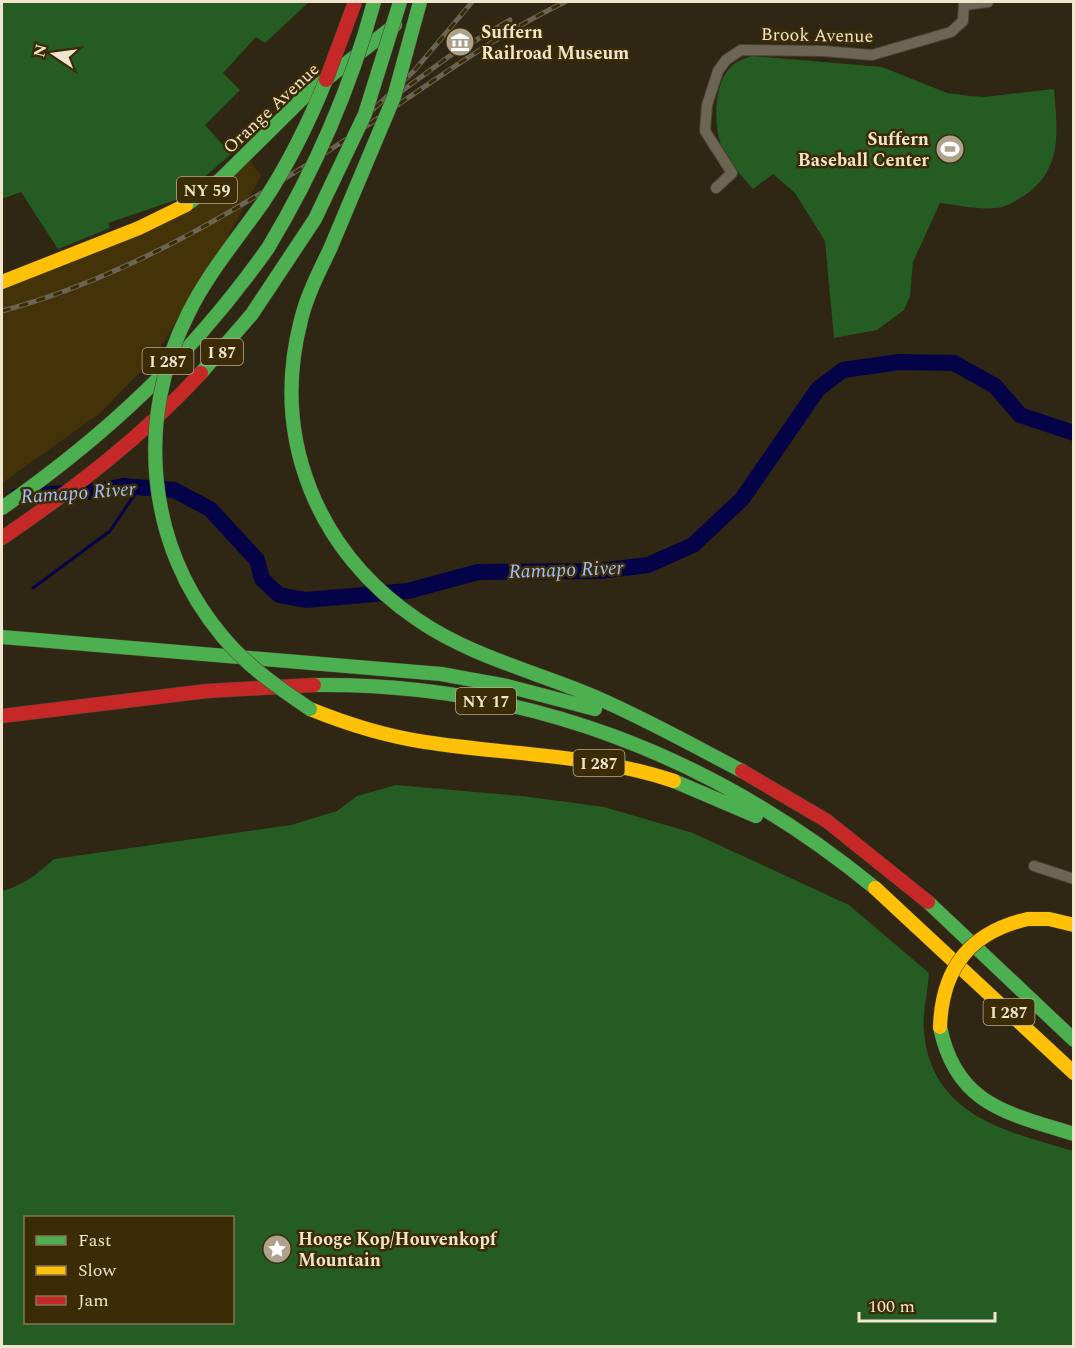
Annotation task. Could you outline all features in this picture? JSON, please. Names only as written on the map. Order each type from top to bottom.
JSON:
[{"type":"main road","name":"I 287","points":[[355,2],[329,75],[300,139],[271,190],[197,298],[180,329],[163,377],[154,431],[157,500],[164,533],[185,584],[203,614],[236,654],[261,677],[309,709],[346,725],[386,736],[593,762],[667,779],[713,796],[760,818],[867,882],[1074,1073]]},
{"type":"main road","name":"I 87","points":[[2,508],[85,448],[125,414],[178,363],[225,307],[268,248],[303,188],[332,128],[357,59],[374,2]]},
{"type":"main road","name":"I 87","points":[[3,538],[105,464],[173,404],[229,343],[275,283],[315,219],[364,114],[400,2]]},
{"type":"main road","name":"I 287","points":[[420,2],[410,47],[387,119],[301,318],[291,382],[292,415],[299,456],[312,497],[326,526],[345,554],[379,591],[433,630],[612,703],[727,762],[790,798],[859,846],[937,911],[1074,1040]]},
{"type":"main road","name":"Orange Avenue","points":[[2,282],[139,228],[189,203],[221,179],[305,96],[424,2]]},
{"type":"main road","name":"NY 17","points":[[2,637],[441,674],[541,693],[661,729]]},
{"type":"main road","name":"NY 17","points":[[2,716],[255,687],[328,685],[406,688],[503,704],[600,731],[693,769],[779,816],[867,882]]},
{"type":"main road","points":[[2,721],[62,709]]},
{"type":"main road","points":[[1074,925],[1049,919],[1028,919],[992,930],[971,945],[960,957],[944,987],[940,1027],[944,1048],[951,1065],[973,1094],[1004,1112],[1074,1134]]},
{"type":"street","points":[[964,3],[988,2]]},
{"type":"street","name":"Brook Avenue","points":[[716,188],[732,173],[705,132],[707,105],[718,71],[726,60],[741,50],[823,51],[872,55],[951,32],[963,21],[964,3]]},
{"type":"street","points":[[1034,866],[1074,879]]},
{"type":"shaded area","points":[[246,155],[261,176],[216,258],[153,359],[99,414],[2,483],[2,282],[139,228]]},
{"type":"green space","points":[[2,2],[309,2],[265,43],[256,37],[223,73],[240,90],[205,125],[231,154],[179,199],[108,223],[110,228],[58,249],[21,192],[2,199]]},
{"type":"green space","points":[[752,56],[882,67],[947,93],[970,96],[984,97],[1054,89],[1056,133],[1052,160],[1038,185],[1012,203],[996,208],[982,208],[940,203],[913,262],[910,296],[904,310],[877,330],[834,338],[825,241],[795,193],[773,174],[753,189],[728,159],[719,139],[716,108],[723,78],[733,65]]},
{"type":"green space","points":[[396,785],[522,796],[604,807],[693,833],[849,905],[929,973],[924,1010],[924,1032],[930,1060],[941,1083],[957,1101],[976,1116],[999,1127],[1073,1151],[1073,1346],[2,1346],[2,891],[36,874],[54,859],[291,825],[337,811],[357,796]]},
{"type":"waterway","name":"Ramapo River","points":[[17,496],[99,491],[123,486],[174,490],[210,509],[257,560],[262,579],[279,595],[306,600],[408,591],[478,572],[599,571],[648,565],[693,545],[742,499],[818,389],[843,370],[899,362],[954,363],[995,386],[1020,415],[1074,433]]},
{"type":"waterway","points":[[33,588],[110,531],[139,488]]},
{"type":"railway","points":[[362,120],[414,71],[472,2]]},
{"type":"railway","points":[[2,311],[98,278],[191,234],[323,155],[488,45],[565,2]]},
{"type":"railway","points":[[395,96],[451,55],[510,20]]},
{"type":"traffic: fast","points":[[268,248],[301,189],[330,129],[354,67],[374,2]]},
{"type":"traffic: fast","points":[[315,219],[365,114],[400,2]]},
{"type":"traffic: fast","points":[[330,249],[394,97],[420,2]]},
{"type":"traffic: fast","points":[[186,205],[221,179],[305,96],[395,25]]},
{"type":"traffic: fast","points":[[310,709],[242,658],[223,637],[197,601],[178,563],[164,522],[157,481],[155,438],[160,396],[171,354],[188,314],[214,270],[282,172],[306,127],[326,80]]},
{"type":"traffic: fast","points":[[201,373],[252,314],[315,219]]},
{"type":"traffic: fast","points":[[2,508],[78,451],[147,390],[210,323],[268,248]]},
{"type":"traffic: fast","points":[[330,249],[310,293],[301,320],[293,364],[292,408],[298,450],[310,490],[329,527],[353,562],[383,593],[418,620],[458,643],[608,703],[742,771]]},
{"type":"traffic: fast","points":[[2,637],[441,674],[507,686],[595,709]]},
{"type":"traffic: fast","points":[[314,685],[392,687],[468,697],[541,713],[613,736],[682,765],[749,800],[813,841],[875,888]]},
{"type":"traffic: fast","points":[[674,781],[756,816]]},
{"type":"traffic: fast","points":[[928,902],[1074,1040]]},
{"type":"traffic: fast","points":[[940,1027],[948,1053],[958,1074],[972,1090],[988,1102],[1006,1111],[1074,1134]]},
{"type":"traffic: slow","points":[[2,282],[139,228],[186,205]]},
{"type":"traffic: slow","points":[[310,709],[366,729],[410,739],[582,760],[644,772],[674,781]]},
{"type":"traffic: slow","points":[[875,888],[1074,1073]]},
{"type":"traffic: slow","points":[[1028,919],[1049,919],[1074,925]]},
{"type":"traffic: slow","points":[[940,1027],[946,987],[953,970],[963,956],[975,943],[990,933],[1028,919]]},
{"type":"traffic: jam","points":[[326,80],[355,2]]},
{"type":"traffic: jam","points":[[2,538],[55,501],[106,461],[155,419],[201,373]]},
{"type":"traffic: jam","points":[[2,716],[207,691],[314,685]]},
{"type":"traffic: jam","points":[[742,771],[827,821],[928,902]]},
{"type":"place","name":"Suffern Railroad Museum","points":[[460,42]]},
{"type":"place","name":"Suffern Baseball Center","points":[[950,149]]},
{"type":"place","name":"Hooge Kop/Houvenkopf Mountain","points":[[277,1249]]}]
